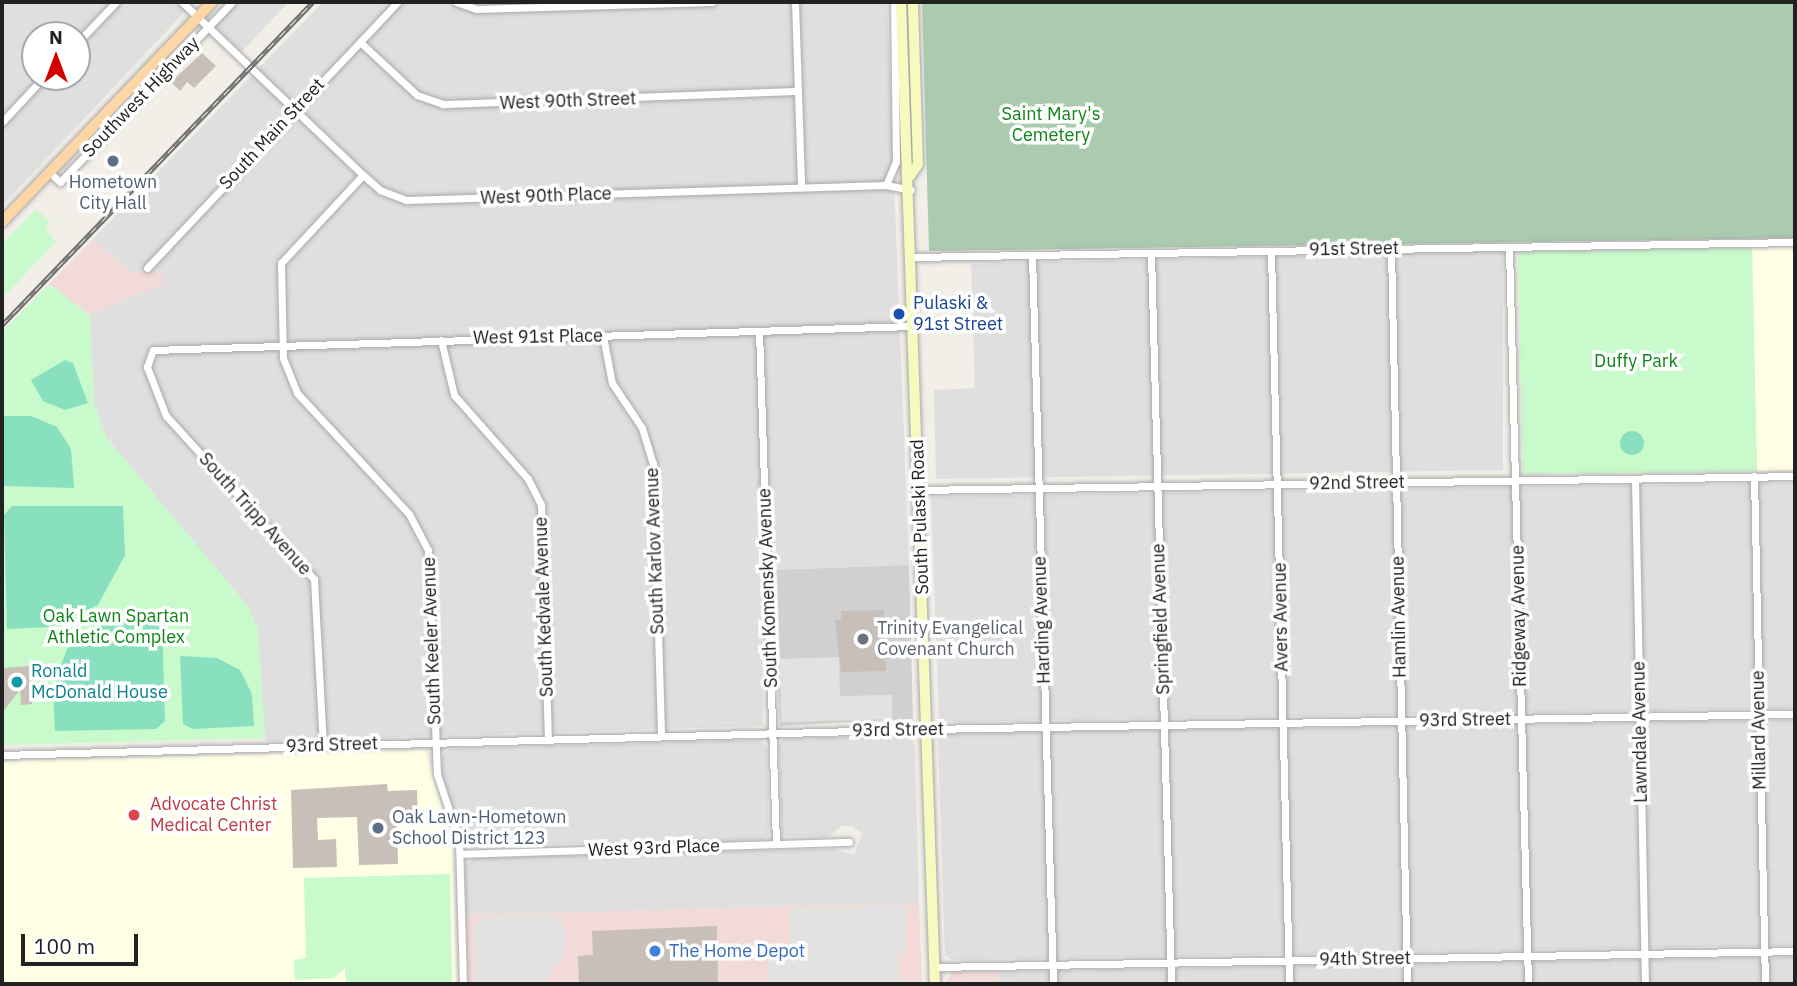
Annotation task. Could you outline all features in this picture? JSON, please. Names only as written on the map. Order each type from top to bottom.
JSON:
[{"type":"main road","name":"Southwest Highway","points":[[2,222],[212,2]]},
{"type":"main road","name":"South Pulaski Road","points":[[901,2],[904,162],[910,176],[911,190],[934,984]]},
{"type":"main road","name":"South Pulaski Road","points":[[910,176],[918,164],[913,2]]},
{"type":"street","points":[[91,28],[116,2]]},
{"type":"street","name":"West 90th Place","points":[[181,2],[380,190],[406,200],[800,187],[886,186],[911,190]]},
{"type":"street","name":"Southwest Highway","points":[[49,172],[60,181],[232,2]]},
{"type":"street","name":"South Main Street","points":[[146,268],[398,2]]},
{"type":"street","points":[[456,2],[476,9],[712,2]]},
{"type":"street","points":[[795,2],[800,187]]},
{"type":"street","points":[[886,186],[896,162],[894,2]]},
{"type":"street","name":"West 90th Street","points":[[360,42],[417,94],[443,104],[798,91]]},
{"type":"street","points":[[2,122],[31,91]]},
{"type":"street","name":"South Keeler Avenue","points":[[363,175],[281,263],[284,367],[298,393],[409,514],[425,540],[438,781],[460,854],[463,984]]},
{"type":"street","name":"West 90th Place","points":[[886,186],[910,176]]},
{"type":"street","name":"91st Street","points":[[912,257],[1795,242]]},
{"type":"street","name":"Ridgeway Avenue","points":[[1509,247],[1528,984]]},
{"type":"street","name":"Hamlin Avenue","points":[[1391,249],[1407,984]]},
{"type":"street","name":"Avers Avenue","points":[[1271,251],[1289,984]]},
{"type":"street","name":"Springfield Avenue","points":[[1151,253],[1171,984]]},
{"type":"street","name":"Harding Avenue","points":[[1032,255],[1053,984]]},
{"type":"street","name":"West 91st Place","points":[[162,347],[914,326]]},
{"type":"street","name":"South Komensky Avenue","points":[[759,331],[776,844]]},
{"type":"street","name":"South Karlov Avenue","points":[[603,336],[612,383],[642,428],[653,463],[661,736]]},
{"type":"street","name":"South Kedvale Avenue","points":[[441,340],[454,396],[528,478],[541,505],[548,739]]},
{"type":"street","name":"South Tripp Avenue","points":[[162,347],[148,354],[147,367],[166,416],[314,579],[323,746]]},
{"type":"street","name":"92nd Street","points":[[918,489],[1795,476]]},
{"type":"street","name":"Millard Avenue","points":[[1754,477],[1765,984]]},
{"type":"street","name":"Lawndale Avenue","points":[[1635,479],[1645,984]]},
{"type":"street","name":"93rd Street","points":[[2,755],[927,729],[1795,714]]},
{"type":"street","name":"West 93rd Place","points":[[460,854],[849,842]]},
{"type":"street","name":"94th Street","points":[[934,967],[1795,951]]},
{"type":"shaded area","points":[[2,2],[194,2],[2,206]]},
{"type":"shaded area","points":[[237,2],[289,2],[241,52],[214,25]]},
{"type":"shaded area","points":[[323,2],[887,2],[909,565],[762,570],[763,726],[265,741],[258,630],[247,605],[106,437],[94,403],[90,315],[162,284],[163,271],[130,272],[93,239]]},
{"type":"shaded area","points":[[93,239],[130,272],[163,271],[163,284],[90,315],[49,284]]},
{"type":"shaded area","points":[[1752,247],[1795,247],[1795,470],[1757,471]]},
{"type":"shaded area","points":[[1503,251],[1503,470],[936,479],[934,390],[975,388],[971,264]]},
{"type":"shaded area","points":[[1795,483],[1795,708],[939,722],[931,497]]},
{"type":"shaded area","name":"Trinity Evangelical Covenant Church","points":[[909,565],[913,719],[780,726],[772,570]]},
{"type":"shaded area","points":[[839,657],[840,696],[892,695],[892,719],[781,722],[780,659]]},
{"type":"shaded area","points":[[1795,720],[1795,945],[953,960],[945,956],[938,740],[945,734]]},
{"type":"shaded area","points":[[910,736],[915,745],[919,903],[466,915],[465,864],[476,858],[834,849],[854,855],[862,834],[853,826],[842,826],[828,837],[782,836],[779,744],[785,739]]},
{"type":"shaded area","points":[[759,740],[767,747],[769,837],[761,840],[467,846],[442,779],[442,755],[450,749]]},
{"type":"shaded area","points":[[425,750],[452,841],[456,984],[2,984],[2,761]]},
{"type":"shaded area","points":[[919,903],[922,984],[469,984],[466,915]]},
{"type":"shaded area","points":[[906,905],[907,951],[897,955],[900,979],[908,984],[768,984],[768,958],[790,957],[789,909]]},
{"type":"shaded area","points":[[557,915],[558,922],[564,922],[564,957],[548,973],[548,984],[475,984],[473,925],[481,925],[481,917]]},
{"type":"shaded area","points":[[1795,957],[1795,984],[998,984],[997,972]]},
{"type":"shaded area","points":[[952,972],[997,972],[998,984],[945,984]]},
{"type":"green space","name":"Saint Mary's Cemetery","points":[[922,2],[1795,2],[1795,238],[929,251]]},
{"type":"green space","points":[[36,209],[50,222],[45,229],[56,242],[2,298],[2,244]]},
{"type":"green space","name":"Duffy Park","points":[[1752,247],[1757,471],[1523,474],[1518,252]]},
{"type":"green space","name":"Oak Lawn Spartan Athletic Complex","points":[[49,284],[90,315],[94,403],[106,437],[247,605],[258,630],[265,738],[2,745],[2,332]]},
{"type":"green space","points":[[65,360],[73,363],[88,403],[65,410],[43,401],[31,380]]},
{"type":"green space","points":[[2,416],[31,416],[57,427],[71,449],[74,488],[4,486]]},
{"type":"green space","points":[[1632,431],[1641,434],[1644,443],[1641,452],[1632,455],[1623,452],[1620,443],[1623,434]]},
{"type":"green space","points":[[12,506],[123,506],[125,555],[98,605],[49,627],[7,629],[4,515]]},
{"type":"green space","points":[[140,615],[162,620],[165,721],[156,729],[55,731],[53,686],[67,649],[99,625]]},
{"type":"green space","points":[[180,656],[217,658],[240,670],[252,694],[254,726],[193,729],[183,724]]},
{"type":"green space","points":[[450,874],[452,982],[346,984],[345,968],[334,978],[295,980],[294,960],[306,958],[304,878]]},
{"type":"building","points":[[202,53],[216,66],[194,88],[187,82],[180,91],[171,82]]},
{"type":"building","name":"Trinity Evangelical Covenant Church","points":[[884,610],[886,671],[841,672],[835,620],[841,620],[841,611]]},
{"type":"building","name":"Ronald McDonald House","points":[[31,666],[32,704],[21,705],[20,690],[2,713],[2,668]]},
{"type":"building","name":"Oak Lawn-Hometown School District 123","points":[[387,784],[388,791],[417,790],[418,817],[397,818],[398,864],[359,865],[357,817],[317,818],[318,840],[336,839],[337,867],[293,868],[291,790]]},
{"type":"building","name":"The Home Depot","points":[[717,926],[718,984],[579,984],[578,956],[593,955],[592,931]]},
{"type":"railway","points":[[2,325],[313,2]]},
{"type":"place","name":"Hometown City Hall","points":[[113,161]]},
{"type":"place","name":"Pulaski & 91st Street","points":[[899,314]]},
{"type":"place","name":"Trinity Evangelical Covenant Church","points":[[863,639]]},
{"type":"place","name":"Ronald McDonald House","points":[[17,682]]},
{"type":"place","name":"Advocate Christ Medical Center","points":[[134,815]]},
{"type":"place","name":"Oak Lawn-Hometown School District 123","points":[[378,828]]},
{"type":"place","name":"The Home Depot","points":[[655,951]]}]
